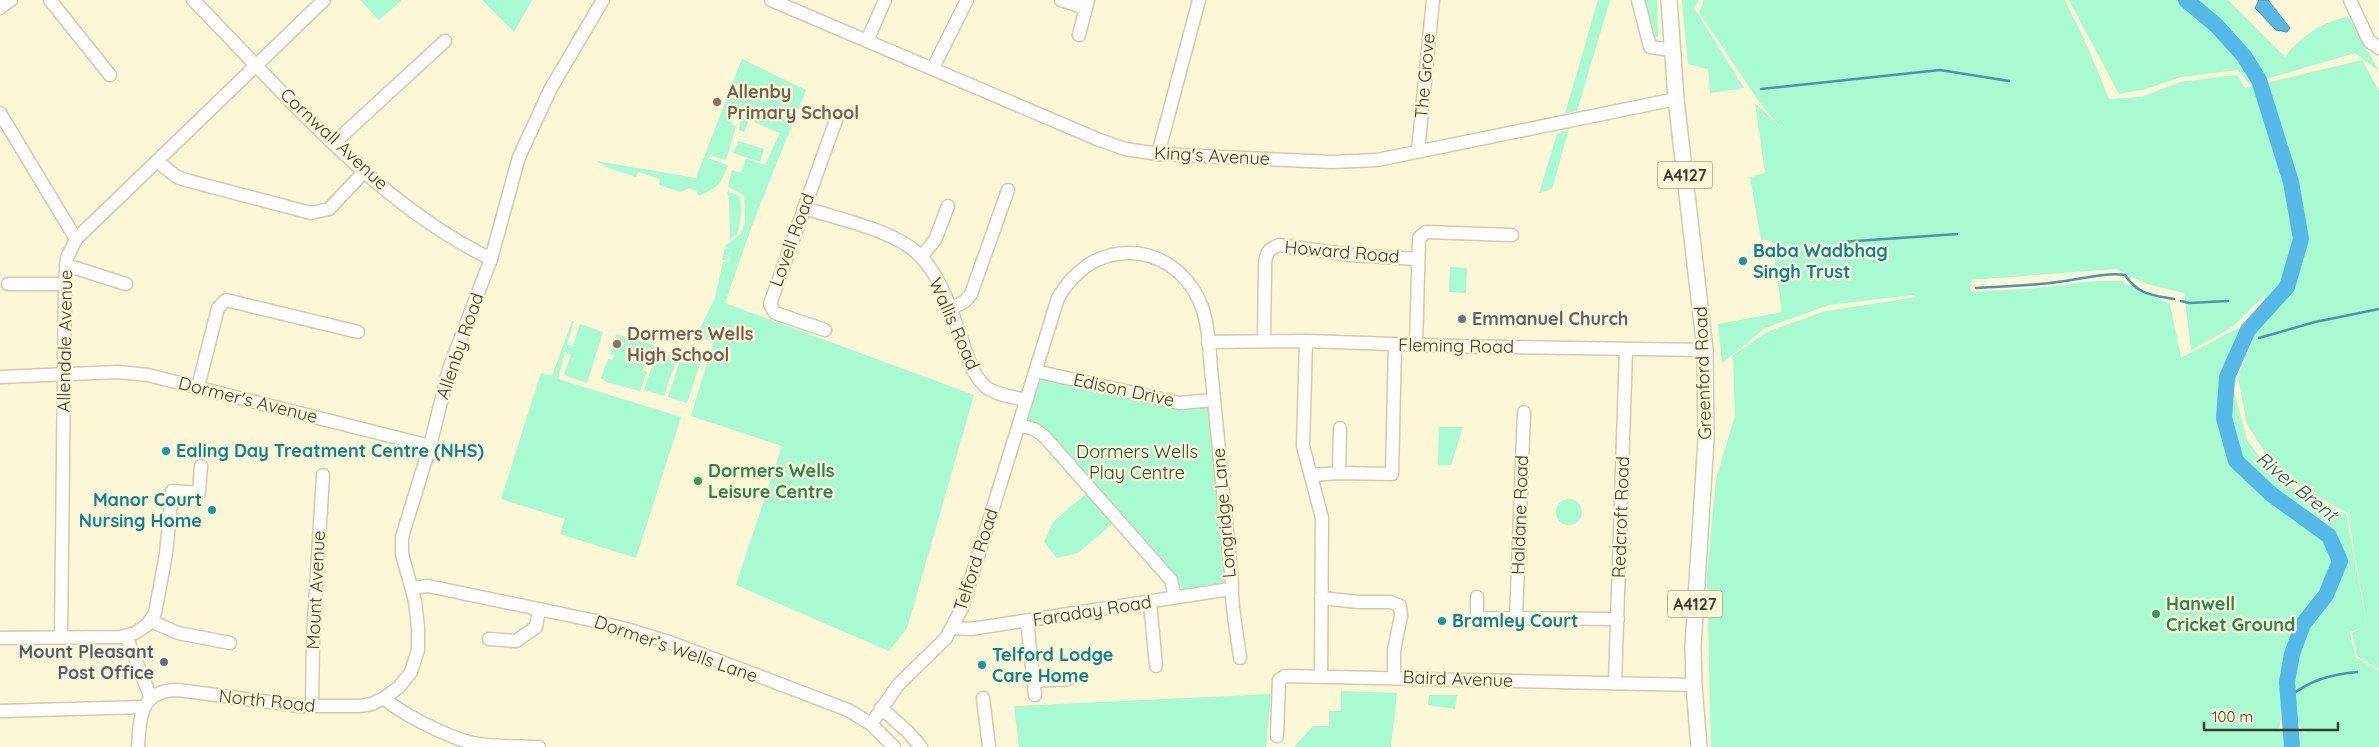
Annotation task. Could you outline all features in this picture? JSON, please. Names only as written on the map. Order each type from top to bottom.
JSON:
[{"type":"main road","name":"Greenford Road","points":[[1669,0],[1676,99],[1705,350],[1706,439],[1695,605],[1694,685],[1698,747]]},
{"type":"street","points":[[0,8],[11,0]]},
{"type":"street","points":[[50,0],[110,75]]},
{"type":"street","name":"Cornwall Avenue","points":[[193,0],[364,172],[419,215],[491,260]]},
{"type":"street","name":"Allendale Avenue","points":[[62,637],[65,284],[68,251],[76,239],[324,0]]},
{"type":"street","name":"Allenby Road","points":[[384,698],[407,677],[417,656],[418,628],[412,588],[402,554],[402,538],[430,446],[454,354],[491,260],[522,151],[551,88],[603,0]]},
{"type":"street","name":"King's Avenue","points":[[771,0],[1097,139],[1125,149],[1158,154],[1332,162],[1377,160],[1676,99]]},
{"type":"street","points":[[867,41],[885,0]]},
{"type":"street","points":[[933,68],[967,0]]},
{"type":"street","points":[[1061,0],[1087,4],[1079,35]]},
{"type":"street","points":[[1158,154],[1199,0]]},
{"type":"street","name":"The Grove","points":[[1418,151],[1433,0]]},
{"type":"street","points":[[1638,0],[1650,47],[1672,50]]},
{"type":"street","points":[[2350,0],[2369,41],[2378,48]]},
{"type":"street","points":[[334,143],[445,41]]},
{"type":"street","points":[[0,113],[76,239]]},
{"type":"street","name":"Lovell Road","points":[[825,330],[775,312],[770,304],[838,117]]},
{"type":"street","points":[[158,162],[172,174],[189,181],[311,213],[328,209],[364,172]]},
{"type":"street","points":[[951,309],[965,301],[971,294],[1008,190]]},
{"type":"street","points":[[921,257],[935,240],[948,206]]},
{"type":"street","name":"Wallis Road","points":[[804,208],[894,238],[921,257],[937,281],[951,309],[969,361],[982,382],[990,390],[1026,400]]},
{"type":"street","points":[[1416,345],[1419,238],[1426,232],[1512,235]]},
{"type":"street","name":"Howard Road","points":[[1264,340],[1265,264],[1266,255],[1271,248],[1279,245],[1351,255],[1418,259]]},
{"type":"street","name":"Telford Road","points":[[871,724],[898,685],[939,647],[953,628],[968,590],[1053,308],[1068,282],[1080,270],[1094,261],[1118,254],[1135,253],[1152,256],[1180,274],[1191,286],[1201,306],[1208,342]]},
{"type":"street","points":[[66,265],[126,284]]},
{"type":"street","points":[[8,284],[65,284]]},
{"type":"street","points":[[198,387],[216,314],[220,304],[226,300],[358,332]]},
{"type":"street","points":[[1306,340],[1304,446],[1322,518],[1321,676]]},
{"type":"street","name":"Fleming Road","points":[[1208,342],[1306,340],[1416,345],[1705,350]]},
{"type":"street","name":"Longridge Lane","points":[[1208,342],[1232,583],[1230,589],[1234,603],[1240,658]]},
{"type":"street","points":[[1311,476],[1339,472],[1392,474],[1395,344]]},
{"type":"street","name":"Redcroft Road","points":[[1615,684],[1626,350]]},
{"type":"street","name":"Edison Drive","points":[[1034,370],[1179,403],[1214,400]]},
{"type":"street","name":"Dormer's Avenue","points":[[0,377],[140,373],[430,446]]},
{"type":"street","name":"Haldane Road","points":[[1516,618],[1524,412]]},
{"type":"street","points":[[1019,425],[1044,436],[1170,580],[1175,597]]},
{"type":"street","points":[[1339,472],[1340,428]]},
{"type":"street","points":[[0,638],[126,636],[151,621],[155,613],[164,568],[172,491],[199,493],[202,466]]},
{"type":"street","name":"Mount Avenue","points":[[312,706],[313,638],[323,475]]},
{"type":"street","name":"Dormer’s Wells Lane","points":[[412,588],[428,586],[592,620],[672,644],[840,706],[871,724],[894,747]]},
{"type":"street","name":"Faraday Road","points":[[953,628],[971,629],[1230,589]]},
{"type":"street","points":[[1478,597],[1477,618],[1618,619]]},
{"type":"street","points":[[1321,598],[1358,602],[1390,602],[1400,606],[1401,616],[1394,650],[1394,678]]},
{"type":"street","points":[[1150,602],[1156,666]]},
{"type":"street","points":[[489,639],[516,641],[536,627],[538,609]]},
{"type":"street","points":[[151,621],[178,633],[230,642]]},
{"type":"street","points":[[1027,621],[1035,695]]},
{"type":"street","points":[[126,636],[147,703],[140,720],[138,747]]},
{"type":"street","name":"Baird Avenue","points":[[1277,736],[1279,680],[1285,676],[1694,685]]},
{"type":"street","points":[[1034,682],[1068,679]]},
{"type":"street","name":"North Road","points":[[0,711],[147,703],[163,692],[178,690],[273,703],[312,706],[366,706],[384,698]]},
{"type":"street","points":[[384,698],[394,708],[459,738],[475,743],[538,747]]},
{"type":"street","points":[[983,698],[989,747]]},
{"type":"street","points":[[881,708],[908,732],[920,747]]},
{"type":"green space","points":[[360,0],[402,0],[379,20]]},
{"type":"green space","points":[[482,0],[532,0],[514,32]]},
{"type":"green space","points":[[1598,0],[1610,0],[1577,111],[1565,114]]},
{"type":"green space","points":[[1645,0],[1657,0],[1658,37],[1655,37]]},
{"type":"green space","points":[[1682,0],[1699,0],[1694,8],[1744,88],[1710,93],[1708,69],[1688,64]]},
{"type":"green space","points":[[1704,0],[2065,0],[2089,50],[2109,99],[2141,97],[2180,82],[2237,75],[2245,88],[2362,60],[2379,91],[2379,669],[2357,656],[2352,633],[2361,628],[2350,632],[2355,657],[2379,671],[2379,747],[1711,747],[1707,575],[1716,479],[1735,416],[1733,355],[1769,331],[1826,311],[1917,297],[1913,295],[1829,305],[1765,328],[1722,363],[1718,324],[1782,312],[1772,240],[1761,240],[1750,177],[1765,173],[1755,103],[1781,128],[1760,103],[1699,12]],"holes":[[[2116,269],[2147,284],[2184,293],[2191,350],[2231,328],[2266,294],[2253,339],[2238,377],[2247,424],[2280,476],[2348,513],[2367,625],[2346,514],[2277,480],[2247,440],[2234,391],[2248,323],[2181,358],[2170,304],[2120,281],[2098,281],[2027,289],[1970,292],[1971,280]],[[2283,709],[2307,734],[2298,728],[2297,737],[2279,731]]]},
{"type":"green space","points":[[2069,0],[2228,0],[2285,57],[2305,37],[2322,26],[2331,21],[2349,17],[2379,71],[2355,53],[2249,84],[2238,70],[2181,77],[2146,89],[2119,94]]},
{"type":"green space","points":[[742,59],[806,90],[754,220],[725,303],[974,395],[907,628],[889,651],[736,585],[782,446],[691,416],[719,324],[712,342],[703,338],[700,328],[715,298],[723,262],[729,262],[731,249],[727,261],[722,260],[725,248],[730,249],[725,246],[741,234],[745,222],[744,196],[728,186],[732,170],[741,173],[746,159],[765,165],[780,133],[749,120],[744,132],[739,130],[741,116],[735,114],[731,125],[736,126],[726,160],[712,156],[721,122],[713,152],[708,158],[728,165],[718,185],[699,196],[696,191],[689,188],[681,192],[659,185],[660,179],[638,172],[636,177],[606,167],[597,161],[696,178]]},
{"type":"green space","points":[[1569,129],[1552,189],[1539,193],[1557,134]]},
{"type":"green space","points":[[738,141],[764,149],[760,162],[733,153]]},
{"type":"green space","points":[[728,191],[740,197],[741,206],[738,231],[736,235],[730,238],[729,198],[727,193]]},
{"type":"green space","points":[[1450,267],[1467,268],[1466,293],[1449,292]]},
{"type":"green space","points":[[572,321],[574,321],[566,348],[568,345],[573,346],[580,324],[603,332],[587,383],[564,375],[571,355],[565,352],[558,379],[681,417],[636,558],[560,534],[565,519],[501,499],[541,373],[552,376]]},
{"type":"green space","points":[[616,334],[652,344],[655,347],[649,367],[644,365],[643,370],[647,372],[640,391],[606,382],[601,378],[608,359],[613,360],[614,355],[610,354]]},
{"type":"green space","points":[[657,351],[677,357],[664,396],[644,390]]},
{"type":"green space","points":[[681,358],[700,364],[687,403],[668,397]]},
{"type":"green space","name":"Dormers Wells Play Centre","points":[[1041,377],[1208,404],[1225,585],[1185,591],[1043,428],[1028,420]]},
{"type":"green space","points":[[1439,427],[1463,427],[1451,465],[1438,465]]},
{"type":"green space","points":[[1086,494],[1112,524],[1078,553],[1057,558],[1044,542],[1053,522]]},
{"type":"green space","points":[[1569,499],[1578,503],[1582,512],[1578,521],[1569,525],[1560,521],[1556,512],[1560,503]]},
{"type":"green space","points":[[1341,691],[1397,693],[1391,747],[1294,747],[1313,726],[1329,726],[1329,711],[1341,711]]},
{"type":"green space","points":[[1271,694],[1266,747],[1019,747],[1014,706]]},
{"type":"green space","points":[[1429,695],[1457,695],[1455,709],[1428,705]]},
{"type":"water","points":[[2259,0],[2268,0],[2290,28],[2287,32],[2276,30],[2255,8]]},
{"type":"waterway","name":"River Brent","points":[[2186,0],[2216,25],[2244,56],[2259,80],[2291,182],[2301,239],[2287,287],[2248,330],[2227,377],[2224,418],[2236,461],[2271,494],[2329,536],[2340,561],[2326,595],[2303,624],[2292,654],[2287,682],[2292,747]]},
{"type":"waterway","points":[[1761,89],[1940,70],[2009,81]]},
{"type":"waterway","points":[[1842,242],[1957,234]]},
{"type":"waterway","points":[[1976,288],[2037,284],[2117,274],[2125,275],[2135,287],[2146,293],[2174,299]]},
{"type":"waterway","points":[[2181,301],[2189,303],[2228,301]]},
{"type":"waterway","points":[[2259,338],[2315,322],[2379,309]]},
{"type":"waterway","points":[[2288,697],[2320,679],[2357,672]]},
{"type":"place","name":"Allenby Primary School","points":[[717,102]]},
{"type":"place","name":"Baba Wadbhag Singh Trust","points":[[1743,261]]},
{"type":"place","name":"Emmanuel Church","points":[[1462,319]]},
{"type":"place","name":"Dormers Wells High School","points":[[617,344]]},
{"type":"place","name":"Ealing Day Treatment Centre (NHS)","points":[[166,451]]},
{"type":"place","name":"Dormers Wells Leisure Centre","points":[[698,481]]},
{"type":"place","name":"Manor Court Nursing Home","points":[[212,510]]},
{"type":"place","name":"Hanwell Cricket Ground","points":[[2156,614]]},
{"type":"place","name":"Bramley Court","points":[[1442,621]]},
{"type":"place","name":"Mount Pleasant Post Office","points":[[164,662]]},
{"type":"place","name":"Telford Lodge Care Home","points":[[982,665]]}]
